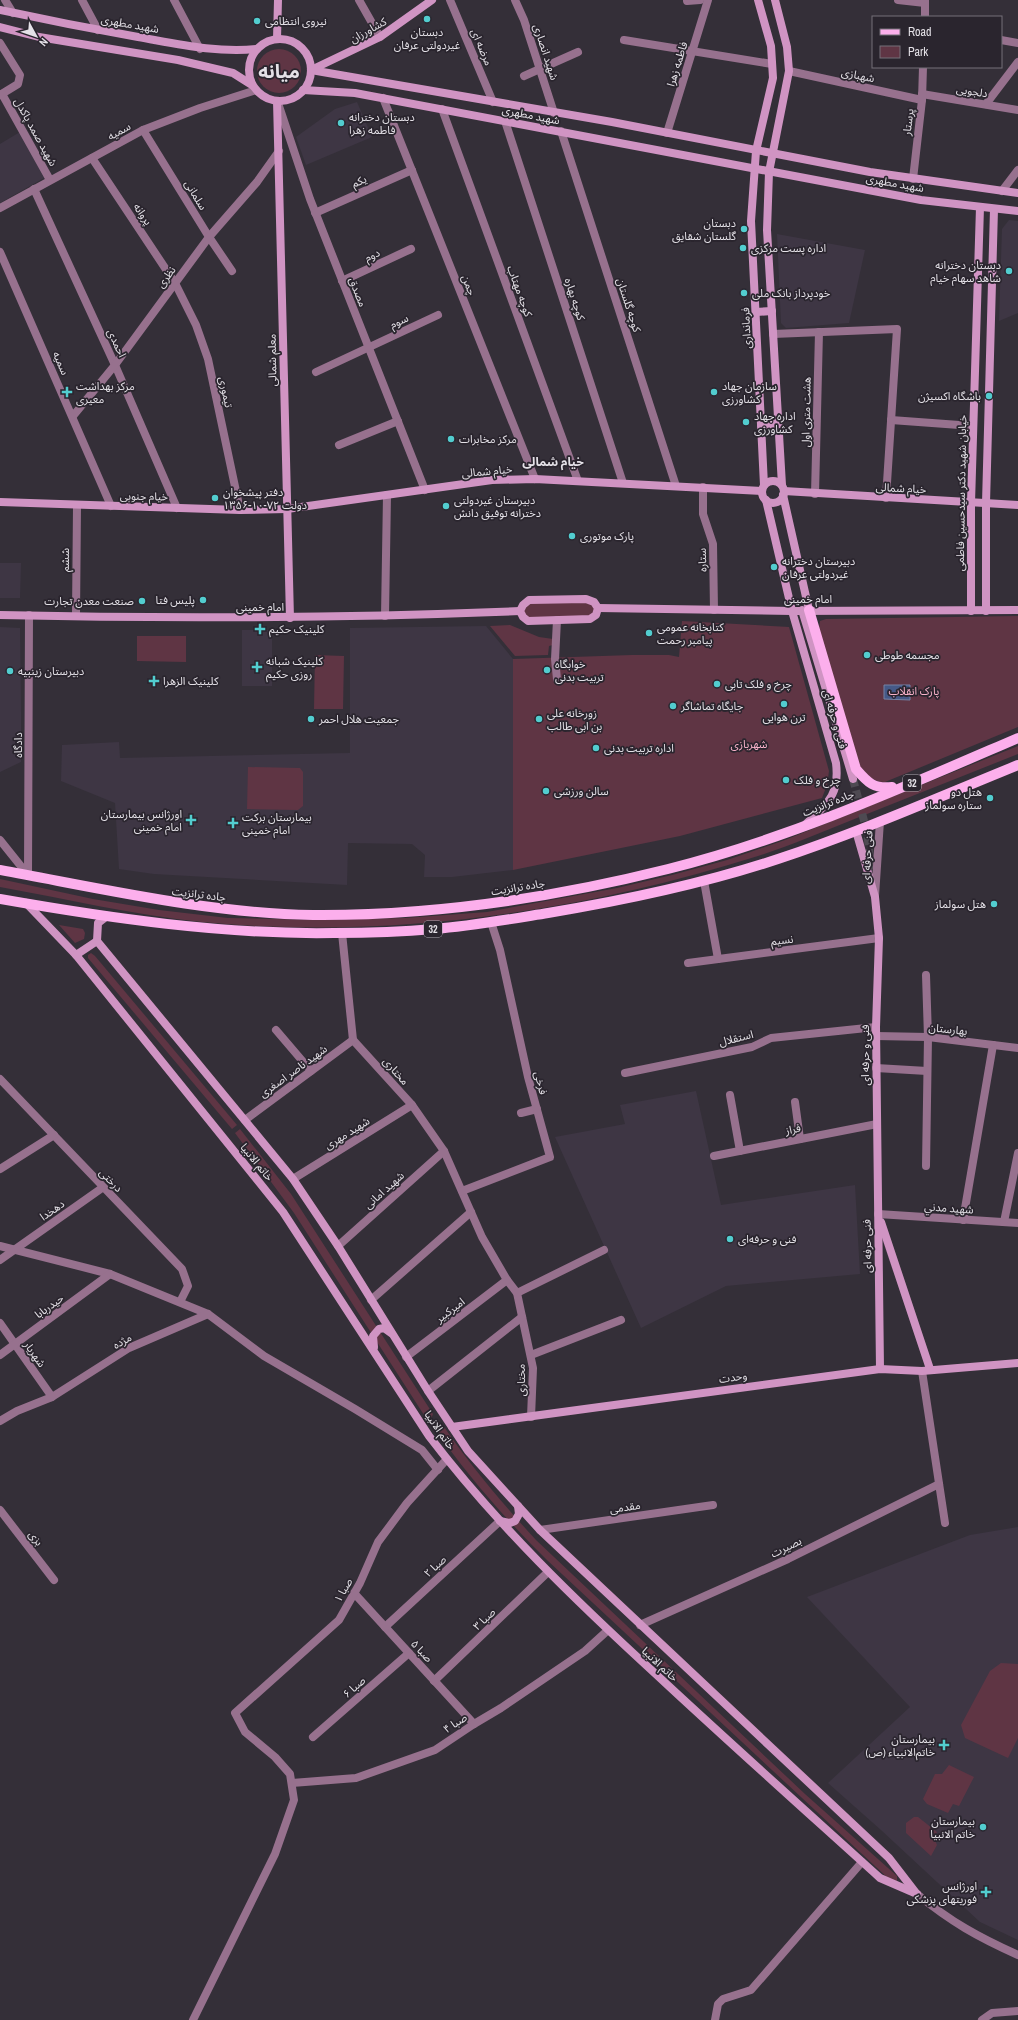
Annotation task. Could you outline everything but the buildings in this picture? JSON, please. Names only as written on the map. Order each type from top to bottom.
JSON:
[{"type":"main road","points":[[277,39],[278,0]]},
{"type":"main road","name":"کشاورزان","points":[[311,70],[380,37],[421,4],[432,0]]},
{"type":"main road","points":[[756,151],[773,78],[771,46],[758,0]]},
{"type":"main road","points":[[774,0],[787,47],[789,71],[769,172],[767,230],[783,490],[805,610],[853,779]]},
{"type":"main road","name":"شهید مطهری","points":[[0,10],[200,49],[238,51],[257,49]]},
{"type":"main road","points":[[0,27],[39,37],[178,60],[233,73],[269,99],[277,101],[292,99],[303,90],[307,84],[311,70],[309,60],[304,51],[297,44],[287,40],[277,39],[270,40],[257,49],[249,66],[249,76],[254,87]]},
{"type":"main road","name":"شهید مطهری","points":[[311,70],[913,179],[1018,193]]},
{"type":"main road","name":"شهید مطهری","points":[[303,90],[336,91],[383,98],[921,200],[1018,211]]},
{"type":"main road","name":"معلم شمالی","points":[[277,101],[290,618]]},
{"type":"main road","name":"فرمانداری","points":[[756,151],[751,221],[762,425],[763,488]]},
{"type":"main road","name":"خیابان شهید دکتر سیدحسین فاطمی","points":[[971,611],[971,503],[980,207]]},
{"type":"main road","points":[[986,611],[986,504],[994,209]]},
{"type":"main road","points":[[756,312],[772,311]]},
{"type":"main road","points":[[762,425],[778,424]]},
{"type":"main road","name":"خیام شمالی","points":[[287,509],[492,480],[535,479],[676,486],[763,488],[773,481],[783,490],[815,494],[1018,505]]},
{"type":"main road","points":[[763,488],[792,611]]},
{"type":"main road","points":[[766,500],[776,502],[783,490]]},
{"type":"main road","name":"خیام جنوبی","points":[[0,502],[77,506],[240,510],[287,509]]},
{"type":"main road","points":[[586,599],[594,602],[598,608],[596,615],[590,619],[528,621],[523,617],[520,611],[523,605],[529,600],[586,599]]},
{"type":"main road","name":"امام خمینی","points":[[598,608],[792,611],[1018,610]]},
{"type":"main road","points":[[805,610],[856,768],[871,784],[880,788],[906,785]]},
{"type":"main road","name":"امام خمینی","points":[[0,614],[124,618],[290,618],[520,611]]},
{"type":"main road","name":"فنی و حرفه ای","points":[[792,611],[836,763],[838,776],[836,787],[828,803],[805,825]]},
{"type":"main road","name":"جاده ترانزیت","points":[[0,870],[172,903],[235,910],[311,915],[437,911],[560,892],[669,868],[805,825],[1018,738]]},
{"type":"main road","name":"32","points":[[0,899],[107,916],[227,929],[342,933],[435,929],[491,922],[622,901],[704,881],[778,859],[880,822],[1018,765]]},
{"type":"main road","name":"فنی حرفه ای","points":[[856,831],[875,897]]},
{"type":"main road","name":"فنی و حرفه ای","points":[[875,897],[879,938],[876,1032],[878,1214]]},
{"type":"main road","name":"خاتم الانبیا","points":[[26,903],[76,955],[282,1212],[374,1348],[429,1436],[500,1521],[607,1631],[862,1862],[880,1878],[917,1894]]},
{"type":"main road","points":[[76,955],[97,941],[98,923],[107,916]]},
{"type":"main road","name":"خاتم الانبیا","points":[[97,941],[293,1179],[338,1246],[406,1357],[468,1451],[540,1530],[889,1858],[917,1894]]},
{"type":"main road","name":"فنی حرفه ای","points":[[878,1214],[880,1369]]},
{"type":"main road","name":"فنی حرفه ای","points":[[878,1214],[926,1370]]},
{"type":"main road","points":[[374,1348],[373,1336],[380,1329],[384,1328],[393,1335]]},
{"type":"main road","name":"وحدت","points":[[452,1427],[880,1369],[926,1370],[1018,1363]]},
{"type":"main road","points":[[500,1521],[510,1523],[515,1521],[520,1514],[518,1506]]},
{"type":"street","points":[[5,0],[13,13]]},
{"type":"street","points":[[82,0],[98,30]]},
{"type":"street","points":[[174,0],[200,49]]},
{"type":"street","points":[[360,0],[380,37]]},
{"type":"street","name":"مرضه ای","points":[[450,0],[493,102]]},
{"type":"street","name":"شهید انصاری","points":[[515,0],[524,20],[554,113]]},
{"type":"street","points":[[687,1],[700,0]]},
{"type":"street","name":"فاطمه زهرا","points":[[667,134],[708,0]]},
{"type":"street","points":[[898,0],[925,1],[925,16]]},
{"type":"street","points":[[624,40],[772,64]]},
{"type":"street","points":[[1002,40],[1018,43]]},
{"type":"street","name":"شهید صمد پاکدل","points":[[0,43],[20,76],[18,84],[1,95],[50,180]]},
{"type":"street","points":[[524,76],[578,52]]},
{"type":"street","points":[[986,104],[1018,62]]},
{"type":"street","name":"پرستار","points":[[913,179],[922,97],[923,68]]},
{"type":"street","name":"شهبازی","points":[[789,71],[922,97]]},
{"type":"street","name":"سمیه","points":[[0,208],[144,130],[254,87]]},
{"type":"street","name":"دلجویی","points":[[922,97],[986,104],[1018,110]]},
{"type":"street","name":"چمن","points":[[383,98],[535,479]]},
{"type":"street","name":"مصدق","points":[[277,101],[315,213],[424,490]]},
{"type":"street","name":"کوچه مهتاب","points":[[442,109],[578,481]]},
{"type":"street","name":"کوچه بهاره","points":[[505,121],[623,483]]},
{"type":"street","name":"سلمانی","points":[[144,130],[209,237],[232,270]]},
{"type":"street","name":"کوچه گلستان","points":[[561,131],[676,486]]},
{"type":"street","name":"نظری","points":[[73,416],[115,365],[209,237],[257,182],[278,151]]},
{"type":"street","name":"پروانه","points":[[92,158],[175,283]]},
{"type":"street","name":"یکم","points":[[315,213],[412,170]]},
{"type":"street","points":[[1002,191],[1018,170]]},
{"type":"street","name":"احمدی","points":[[34,189],[115,365],[177,508]]},
{"type":"street","name":"دوم","points":[[342,281],[412,249]]},
{"type":"street","name":"سميه","points":[[0,252],[73,416],[111,506]]},
{"type":"street","name":"تیموری","points":[[175,283],[196,325],[208,359],[240,510]]},
{"type":"street","name":"سوم","points":[[316,372],[438,316]]},
{"type":"street","points":[[773,334],[897,328],[886,498]]},
{"type":"street","name":"هشت متری اول","points":[[815,494],[819,332]]},
{"type":"street","points":[[891,420],[973,426]]},
{"type":"street","points":[[339,445],[398,421]]},
{"type":"street","name":"ستاره","points":[[703,487],[703,514],[714,544],[714,610]]},
{"type":"street","points":[[385,616],[387,495]]},
{"type":"street","name":"ششم","points":[[76,616],[77,506]]},
{"type":"street","name":"دادگاه","points":[[28,875],[30,615]]},
{"type":"street","points":[[557,679],[558,620]]},
{"type":"street","name":"فنی حرفه ای","points":[[875,897],[880,822]]},
{"type":"street","points":[[0,840],[28,875]]},
{"type":"street","points":[[704,881],[718,959]]},
{"type":"street","name":"فرخی","points":[[462,1191],[550,1157],[491,922]]},
{"type":"street","points":[[342,933],[353,1040]]},
{"type":"street","name":"نسيم","points":[[688,963],[879,938]]},
{"type":"street","points":[[926,975],[928,1037],[926,1166]]},
{"type":"street","points":[[276,1030],[311,1071]]},
{"type":"street","name":"بهارستان","points":[[876,1032],[1018,1048]]},
{"type":"street","name":"استقلال","points":[[625,1073],[752,1048],[771,1038],[876,1032]]},
{"type":"street","name":"شهید ناصر اصغری","points":[[245,1120],[353,1040]]},
{"type":"street","name":"مختاری","points":[[353,1040],[412,1105],[444,1151],[482,1237],[507,1280],[517,1293],[533,1368],[531,1417]]},
{"type":"street","points":[[963,1220],[993,1045]]},
{"type":"street","points":[[876,1068],[927,1071]]},
{"type":"street","name":"درختی","points":[[0,1079],[102,1188],[182,1269],[188,1286],[180,1302]]},
{"type":"street","points":[[730,1095],[740,1151]]},
{"type":"street","points":[[795,1102],[800,1139]]},
{"type":"street","name":"شهید مهری","points":[[293,1179],[412,1105]]},
{"type":"street","points":[[522,1113],[537,1109]]},
{"type":"street","name":"فراز","points":[[714,1156],[877,1124]]},
{"type":"street","points":[[0,1169],[54,1135]]},
{"type":"street","name":"شهید امانی","points":[[338,1246],[444,1151]]},
{"type":"street","points":[[1004,1222],[1018,1153]]},
{"type":"street","name":"دهخدا","points":[[0,1260],[102,1188]]},
{"type":"street","points":[[371,1300],[471,1212]]},
{"type":"street","name":"شهيد مدني","points":[[878,1214],[1018,1223]]},
{"type":"street","points":[[0,1246],[110,1274],[208,1314],[264,1356],[422,1450],[438,1470]]},
{"type":"street","points":[[517,1293],[604,1250]]},
{"type":"street","name":"حیدربابا","points":[[0,1355],[110,1274]]},
{"type":"street","name":"امیرکبیر","points":[[406,1357],[507,1280]]},
{"type":"street","name":"مژده","points":[[0,1421],[17,1410],[52,1397],[129,1348],[208,1314]]},
{"type":"street","points":[[428,1391],[522,1317]]},
{"type":"street","points":[[531,1355],[621,1320]]},
{"type":"street","name":"شهریار","points":[[0,1323],[52,1397]]},
{"type":"street","name":"فنی حرفه ای","points":[[926,1370],[945,1523]]},
{"type":"street","name":"صبا ۱","points":[[292,1783],[290,1774],[275,1757],[245,1732],[236,1714],[338,1620],[354,1593],[378,1542],[407,1504],[447,1459]]},
{"type":"street","name":"بصيرت","points":[[640,1625],[788,1559],[939,1484]]},
{"type":"street","name":"مقدمی","points":[[540,1530],[713,1505]]},
{"type":"street","name":"بزی","points":[[0,1510],[54,1580]]},
{"type":"street","name":"صبا ۲","points":[[385,1627],[500,1521]]},
{"type":"street","name":"صبا ۳","points":[[434,1681],[548,1572]]},
{"type":"street","name":"صبا ۵","points":[[354,1593],[474,1724]]},
{"type":"street","name":"صبا ۴","points":[[292,1783],[356,1778],[435,1750],[474,1724],[502,1708],[585,1651],[607,1631]]},
{"type":"street","name":"صبا ۶","points":[[314,1737],[409,1653]]},
{"type":"street","points":[[193,2020],[275,1854],[294,1800],[292,1783]]},
{"type":"street","points":[[715,2020],[718,2004],[723,1999],[751,1990],[862,1862]]},
{"type":"street","name":"خاتم الانبیا","points":[[917,1894],[945,1917],[976,1936],[1018,1955]]},
{"type":"street","points":[[982,2020],[992,2013],[1018,2011]]},
{"type":"shaded area","name":"دبستان دخترانه فاطمه زهرا","points":[[357,102],[372,137],[306,165],[296,137],[335,109]]},
{"type":"shaded area","points":[[20,132],[44,178],[0,203],[0,144]]},
{"type":"shaded area","name":"دبستان دخترانه شاهد سهام خیام","points":[[1009,220],[1018,221],[1018,313],[999,321],[1002,229]]},
{"type":"shaded area","points":[[777,234],[865,250],[849,323],[786,328],[781,323]]},
{"type":"shaded area","points":[[0,563],[21,563],[20,598],[0,598]]},
{"type":"shaded area","points":[[486,626],[513,659],[513,870],[452,877],[424,877],[425,855],[412,844],[348,843],[347,885],[154,874],[119,869],[115,803],[61,781],[62,745],[119,742],[120,758],[350,753],[350,628]]},
{"type":"shaded area","name":"دبیرستان زینبیه","points":[[0,627],[20,628],[21,762],[0,772]]},
{"type":"shaded area","name":"کلینیک شبانه روزی حکیم","points":[[242,630],[272,630],[272,686],[242,686]]},
{"type":"shaded area","name":"فنی و حرفه‌ای","points":[[696,1091],[721,1205],[855,1185],[860,1274],[726,1286],[641,1328],[555,1137],[625,1124],[620,1105]]},
{"type":"shaded area","name":"بیمارستان خاتم‌الانبیاء (ص)","points":[[1018,1527],[1018,1940],[980,1922],[828,1783],[910,1707],[807,1597],[970,1535]]},
{"type":"green space","points":[[279,49],[291,53],[297,59],[301,71],[297,83],[291,89],[279,93],[267,89],[261,83],[257,71],[261,59],[267,53]]},
{"type":"green space","points":[[586,601],[592,604],[595,609],[594,614],[590,616],[529,618],[523,611],[530,603]]},
{"type":"green space","name":"پارک انقلاب","points":[[1018,616],[1018,727],[885,782],[877,781],[867,774],[859,765],[819,629],[820,621],[826,619]]},
{"type":"green space","name":"شهربازی","points":[[682,621],[789,627],[829,771],[827,785],[822,798],[680,836],[513,870],[513,659],[632,655],[669,655],[679,657]]},
{"type":"green space","points":[[510,625],[539,637],[553,639],[553,645],[549,646],[548,655],[515,656],[490,626]]},
{"type":"green space","points":[[137,636],[186,636],[186,662],[137,661]]},
{"type":"green space","points":[[315,655],[344,656],[343,709],[314,709]]},
{"type":"green space","points":[[1018,746],[1018,754],[758,856],[691,876],[622,892],[553,906],[483,917],[413,924],[343,927],[272,927],[177,919],[126,911],[0,887],[0,879],[93,899],[159,910],[228,918],[320,920],[405,918],[487,912],[617,888],[727,860],[785,840]]},
{"type":"green space","points":[[248,767],[300,768],[303,772],[303,806],[298,810],[247,809]]},
{"type":"green space","points":[[59,925],[83,929],[85,933],[84,939],[75,943]]},
{"type":"green space","points":[[91,953],[237,1125],[232,1129],[88,958],[88,955]]},
{"type":"green space","points":[[240,1129],[291,1194],[433,1414],[431,1419],[427,1420],[294,1213],[235,1133]]},
{"type":"green space","points":[[437,1422],[442,1424],[487,1484],[536,1540],[805,1794],[897,1876],[897,1881],[891,1881],[548,1561],[502,1514],[460,1463],[434,1428]]},
{"type":"green space","points":[[1001,1663],[1018,1664],[1018,1738],[1008,1758],[965,1738],[961,1725],[990,1671]]},
{"type":"green space","points":[[949,1765],[974,1777],[959,1806],[953,1804],[948,1813],[927,1804],[923,1799],[935,1774],[942,1774]]},
{"type":"green space","points":[[914,1817],[918,1817],[937,1832],[934,1838],[937,1845],[931,1856],[906,1833],[906,1823]]},
{"type":"water","points":[[884,685],[910,685],[910,700],[884,699]]},
{"type":"tunnel","points":[[853,779],[867,832],[873,882]]},
{"type":"place","name":"دبستان غیردولتی عرفان","points":[[427,19]]},
{"type":"place","name":"نیروی انتظامی","points":[[257,21]]},
{"type":"place","name":"دبستان دخترانه فاطمه زهرا","points":[[341,123]]},
{"type":"place","name":"دبستان گلستان شقایق","points":[[744,229]]},
{"type":"place","name":"اداره پست مرکزی","points":[[743,248]]},
{"type":"place","name":"دبستان دخترانه شاهد سهام خیام","points":[[1009,271]]},
{"type":"place","name":"خودپرداز بانک ملی","points":[[744,293]]},
{"type":"place","name":"مرکز بهداشت معیری","points":[[67,392]]},
{"type":"place","name":"سازمان جهاد کشاورزی","points":[[714,392]]},
{"type":"place","name":"باشگاه اکسیژن","points":[[989,396]]},
{"type":"place","name":"اداره جهاد کشاورزی","points":[[746,422]]},
{"type":"place","name":"مرکز مخابرات","points":[[451,439]]},
{"type":"place","name":"دفتر پیشخوان دولت ۷۲-۱۰-۱۳۵۶","points":[[215,498]]},
{"type":"place","name":"دبیرستان غیردولتی دخترانه توفیق دانش","points":[[446,506]]},
{"type":"place","name":"پارک موتوری","points":[[572,536]]},
{"type":"place","name":"دبیرستان دخترانه غیردولتی عرفان","points":[[774,567]]},
{"type":"place","name":"پلیس فتا","points":[[203,600]]},
{"type":"place","name":"صنعت معدن تجارت","points":[[142,601]]},
{"type":"place","name":"کلینیک حکیم","points":[[260,629]]},
{"type":"place","name":"کتابخانه عمومی پیامبر رحمت","points":[[649,633]]},
{"type":"place","name":"مجسمه طوطی","points":[[867,655]]},
{"type":"place","name":"کلینیک شبانه روزی حکیم","points":[[257,667]]},
{"type":"place","name":"خوابگاه تربیت بدنی","points":[[547,670]]},
{"type":"place","name":"دبیرستان زینبیه","points":[[10,671]]},
{"type":"place","name":"کلینیک الزهرا","points":[[154,681]]},
{"type":"place","name":"چرخ و فلک تابی","points":[[717,684]]},
{"type":"place","name":"ترن هوایی","points":[[784,704]]},
{"type":"place","name":"جایگاه تماشاگر","points":[[673,706]]},
{"type":"place","name":"جمعیت هلال احمر","points":[[311,719]]},
{"type":"place","name":"زورخانه علی بن ابی طالب","points":[[539,719]]},
{"type":"place","name":"اداره تربیت بدنی","points":[[596,748]]},
{"type":"place","name":"چرخ و فلک","points":[[786,780]]},
{"type":"place","name":"سالن ورزشی","points":[[546,791]]},
{"type":"place","name":"هتل دو ستاره سولماز","points":[[990,798]]},
{"type":"place","name":"اورژانس بیمارستان امام خمینی","points":[[191,820]]},
{"type":"place","name":"بیمارستان برکت امام خمینی","points":[[233,823]]},
{"type":"place","name":"هتل سولماز","points":[[994,904]]},
{"type":"place","name":"فنی و حرفه‌ای","points":[[730,1239]]},
{"type":"place","name":"بیمارستان خاتم‌الانبیاء (ص)","points":[[944,1745]]},
{"type":"place","name":"بیمارستان خاتم الانبیا","points":[[983,1827]]},
{"type":"place","name":"اورژانس فوریتهای پزشکی","points":[[986,1892]]},
{"type":"district","name":"میانه","points":[[279,71]]},
{"type":"district","name":"خیام شمالی","points":[[553,462]]}]
